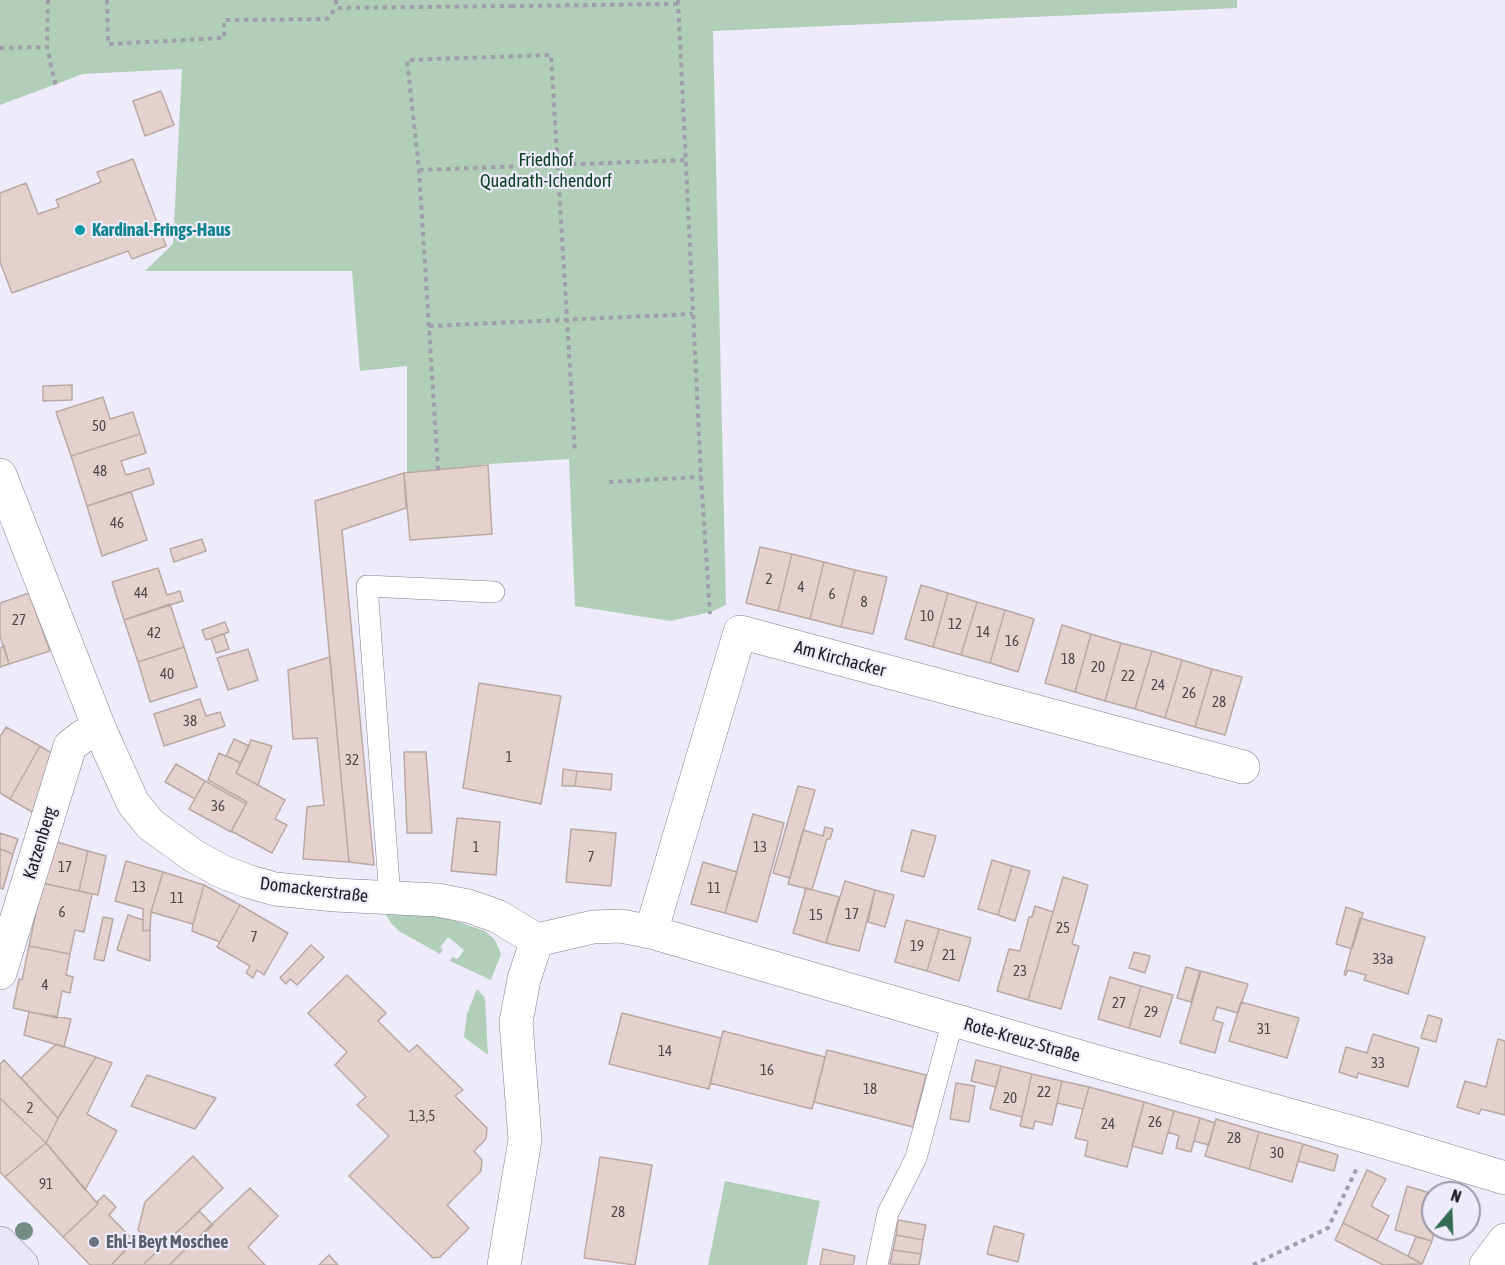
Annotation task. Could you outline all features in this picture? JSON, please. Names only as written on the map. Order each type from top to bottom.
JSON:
[{"type":"main road","points":[[0,1243],[22,1265]]},
{"type":"street","name":"Domackerstraße","points":[[0,475],[99,729],[133,803],[151,825],[194,856],[221,871],[275,889],[335,895],[437,900],[468,906],[497,916],[537,940]]},
{"type":"street","name":"Am Kirchacker","points":[[740,632],[1243,767]]},
{"type":"street","points":[[651,932],[740,632]]},
{"type":"street","name":"Katzenberg","points":[[0,973],[70,747],[83,736],[99,729]]},
{"type":"street","name":"Rote-Kreuz-Straße","points":[[537,940],[593,927],[621,926],[651,932],[1105,1065],[1372,1138],[1505,1178]]},
{"type":"street","points":[[504,1265],[525,1140],[516,1022],[524,979],[537,940]]},
{"type":"street","points":[[1486,1265],[1505,1240]]},
{"type":"lane","points":[[390,898],[367,586],[494,591]]},
{"type":"lane","points":[[877,1265],[888,1213],[916,1158],[953,1020]]},
{"type":"path","points":[[48,0],[47,47],[56,87]]},
{"type":"path","points":[[107,0],[108,44],[224,38],[224,20],[327,19],[336,8],[336,0]]},
{"type":"path","points":[[511,0],[511,6]]},
{"type":"path","points":[[336,8],[678,2],[700,477],[711,622],[740,632]]},
{"type":"path","points":[[0,48],[47,47]]},
{"type":"path","points":[[438,470],[419,170],[407,60],[552,55],[575,451]]},
{"type":"path","points":[[419,170],[686,160]]},
{"type":"path","points":[[429,326],[693,314]]},
{"type":"path","points":[[609,482],[700,477]]},
{"type":"path","points":[[1254,1265],[1328,1228],[1372,1138]]},
{"type":"green space","name":"Friedhof Quadrath-Ichendorf","points":[[0,0],[1237,0],[1237,8],[713,31],[726,605],[711,612],[670,621],[575,606],[569,459],[489,464],[407,473],[407,366],[360,371],[352,271],[145,271],[173,244],[182,69],[83,74],[0,105]]},
{"type":"green space","points":[[385,913],[438,915],[485,931],[495,940],[501,954],[491,980],[450,961],[452,957],[458,959],[464,950],[448,937],[440,947],[443,950],[440,954],[399,931]]},
{"type":"green space","points":[[477,989],[485,998],[488,1055],[464,1037],[467,1014]]},
{"type":"green space","points":[[725,1181],[820,1201],[807,1265],[708,1265]]},
{"type":"building","points":[[161,91],[174,125],[145,136],[133,101]]},
{"type":"building","name":"Kardinal-Frings-Haus","points":[[133,159],[166,246],[132,259],[128,251],[12,293],[0,262],[0,193],[26,183],[38,214],[59,207],[56,200],[101,182],[97,172]]},
{"type":"building","points":[[72,385],[72,400],[43,401],[43,386]]},
{"type":"building","points":[[103,397],[110,419],[133,412],[140,434],[71,456],[56,412]]},
{"type":"building","points":[[140,434],[146,453],[121,461],[126,475],[149,468],[154,484],[87,506],[71,456]]},
{"type":"building","points":[[488,465],[492,534],[410,540],[404,473]]},
{"type":"building","points":[[404,473],[406,508],[342,530],[374,865],[349,862],[315,501]]},
{"type":"building","points":[[131,492],[147,540],[102,556],[87,506]]},
{"type":"building","points":[[202,539],[206,551],[174,562],[170,549]]},
{"type":"building","points":[[760,547],[792,554],[778,611],[746,603]]},
{"type":"building","points":[[792,554],[824,562],[810,619],[778,611]]},
{"type":"building","points":[[824,562],[855,570],[841,627],[810,619]]},
{"type":"building","points":[[158,568],[167,595],[180,591],[183,601],[124,620],[112,582]]},
{"type":"building","points":[[855,570],[887,577],[873,634],[841,627]]},
{"type":"building","points":[[921,585],[948,593],[933,647],[905,639]]},
{"type":"building","points":[[29,593],[50,651],[9,664],[0,636],[0,603]]},
{"type":"building","points":[[948,593],[977,602],[961,655],[933,647]]},
{"type":"building","points":[[977,602],[1005,610],[990,663],[961,655]]},
{"type":"building","points":[[170,604],[184,647],[138,662],[124,620]]},
{"type":"building","points":[[1005,610],[1034,619],[1018,672],[990,663]]},
{"type":"building","points":[[225,622],[229,632],[206,640],[202,630]]},
{"type":"building","points":[[1062,625],[1091,634],[1075,692],[1045,683]]},
{"type":"building","points":[[224,634],[229,649],[216,653],[211,638]]},
{"type":"building","points":[[1091,634],[1121,643],[1105,701],[1075,692]]},
{"type":"building","points":[[1121,643],[1152,651],[1135,709],[1105,701]]},
{"type":"building","points":[[4,646],[9,664],[0,667],[0,648]]},
{"type":"building","points":[[184,647],[197,687],[150,702],[138,662]]},
{"type":"building","points":[[248,649],[258,680],[228,690],[217,658]]},
{"type":"building","points":[[1152,651],[1182,660],[1165,718],[1135,709]]},
{"type":"building","points":[[330,657],[349,862],[303,859],[307,807],[324,805],[317,738],[293,739],[288,670]]},
{"type":"building","points":[[1182,660],[1212,669],[1195,727],[1165,718]]},
{"type":"building","points":[[1212,669],[1242,677],[1225,735],[1195,727]]},
{"type":"building","points":[[479,683],[561,696],[541,804],[463,788]]},
{"type":"building","points":[[200,699],[206,716],[220,712],[225,726],[164,746],[154,714]]},
{"type":"building","points":[[6,727],[40,746],[10,799],[0,793],[0,737]]},
{"type":"building","points":[[234,739],[249,746],[241,763],[226,756]]},
{"type":"building","points":[[251,740],[272,746],[258,785],[236,773]]},
{"type":"building","points":[[40,746],[58,757],[39,816],[10,799]]},
{"type":"building","points":[[404,752],[426,752],[432,833],[407,833]]},
{"type":"building","points":[[219,753],[241,763],[236,773],[285,800],[275,819],[287,825],[272,853],[231,831],[247,802],[208,780]]},
{"type":"building","points":[[176,764],[205,781],[195,799],[165,782]]},
{"type":"building","points":[[563,769],[577,771],[575,786],[562,786]]},
{"type":"building","points":[[577,771],[612,774],[611,790],[575,786]]},
{"type":"building","points":[[205,781],[246,804],[231,832],[189,809]]},
{"type":"building","points":[[798,786],[815,790],[790,878],[773,873]]},
{"type":"building","points":[[753,814],[784,823],[757,922],[725,913]]},
{"type":"building","points":[[457,818],[500,822],[496,875],[451,871]]},
{"type":"building","points":[[825,827],[833,829],[830,839],[827,839],[812,890],[788,884],[803,830],[823,836]]},
{"type":"building","points":[[571,829],[616,833],[611,886],[566,882]]},
{"type":"building","points":[[912,830],[936,836],[924,877],[901,871]]},
{"type":"building","points":[[0,833],[18,839],[13,854],[0,849]]},
{"type":"building","points":[[50,840],[88,851],[79,891],[42,883]]},
{"type":"building","points":[[0,849],[13,854],[3,889],[0,888]]},
{"type":"building","points":[[88,851],[106,856],[98,895],[79,891]]},
{"type":"building","points":[[992,860],[1012,866],[998,915],[978,909]]},
{"type":"building","points":[[126,861],[163,872],[151,912],[150,930],[143,931],[143,909],[115,901]]},
{"type":"building","points":[[703,862],[737,872],[725,913],[691,904]]},
{"type":"building","points":[[1012,866],[1030,871],[1015,921],[998,915]]},
{"type":"building","points":[[163,872],[204,885],[193,924],[151,912]]},
{"type":"building","points":[[1063,877],[1088,885],[1072,944],[1079,946],[1061,1009],[1028,1000]]},
{"type":"building","points":[[845,881],[875,890],[859,951],[826,943]]},
{"type":"building","points":[[42,883],[92,894],[84,932],[75,930],[70,954],[29,946]]},
{"type":"building","points":[[204,885],[240,905],[220,942],[192,931]]},
{"type":"building","points":[[806,888],[839,897],[826,943],[793,933]]},
{"type":"building","points":[[875,890],[894,895],[885,927],[868,922]]},
{"type":"building","points":[[240,905],[288,933],[264,975],[257,970],[253,978],[246,973],[250,966],[217,947]]},
{"type":"building","points":[[1035,906],[1053,912],[1028,1000],[997,991],[1009,949],[1020,951],[1029,917],[1032,917]]},
{"type":"building","points":[[1346,907],[1363,913],[1352,949],[1336,944]]},
{"type":"building","points":[[128,915],[143,920],[143,931],[150,930],[150,961],[117,950]]},
{"type":"building","points":[[103,917],[113,919],[104,961],[94,959]]},
{"type":"building","points":[[1360,918],[1425,937],[1408,994],[1364,980],[1366,975],[1348,970],[1344,975]]},
{"type":"building","points":[[906,920],[939,929],[927,971],[895,962]]},
{"type":"building","points":[[939,929],[971,938],[959,981],[927,971]]},
{"type":"building","points":[[311,945],[324,957],[297,985],[290,979],[286,984],[280,978]]},
{"type":"building","points":[[29,946],[70,954],[66,975],[73,977],[70,993],[62,991],[57,1018],[13,1008]]},
{"type":"building","points":[[1134,952],[1150,956],[1145,973],[1129,968]]},
{"type":"building","points":[[1186,967],[1200,971],[1191,1002],[1177,998]]},
{"type":"building","points":[[1201,971],[1248,984],[1238,1013],[1217,1007],[1213,1020],[1223,1023],[1215,1053],[1180,1043]]},
{"type":"building","points":[[347,975],[386,1013],[378,1021],[409,1052],[417,1045],[463,1090],[455,1096],[487,1128],[486,1139],[474,1151],[482,1160],[481,1171],[447,1205],[469,1228],[440,1257],[433,1258],[349,1176],[389,1136],[357,1105],[366,1097],[335,1065],[347,1052],[308,1013]]},
{"type":"building","points":[[1110,977],[1141,986],[1129,1028],[1098,1019]]},
{"type":"building","points":[[1141,986],[1173,995],[1160,1037],[1129,1028]]},
{"type":"building","points":[[1241,1002],[1299,1018],[1287,1058],[1229,1041]]},
{"type":"building","points":[[29,1012],[71,1019],[64,1047],[24,1035]]},
{"type":"building","points":[[622,1013],[721,1038],[709,1089],[609,1064]]},
{"type":"building","points":[[1428,1015],[1442,1019],[1436,1042],[1421,1038]]},
{"type":"building","points":[[723,1031],[825,1057],[812,1109],[710,1083]]},
{"type":"building","points":[[1373,1034],[1419,1048],[1408,1087],[1358,1073],[1357,1078],[1339,1072],[1346,1047],[1367,1053]]},
{"type":"building","points":[[1498,1039],[1505,1041],[1505,1115],[1481,1109],[1479,1114],[1457,1107],[1465,1081],[1486,1087]]},
{"type":"building","points":[[56,1044],[96,1057],[58,1118],[21,1078]]},
{"type":"building","points":[[827,1050],[926,1075],[913,1127],[814,1102]]},
{"type":"building","points":[[96,1057],[112,1063],[87,1114],[117,1131],[85,1190],[46,1143],[58,1118]]},
{"type":"building","points":[[4,1060],[58,1118],[46,1143],[0,1098],[0,1064]]},
{"type":"building","points":[[976,1060],[1001,1066],[996,1087],[971,1081]]},
{"type":"building","points":[[1001,1066],[1032,1074],[1022,1117],[990,1109]]},
{"type":"building","points":[[1032,1074],[1062,1081],[1052,1125],[1035,1121],[1033,1129],[1020,1126]]},
{"type":"building","points":[[147,1075],[216,1098],[195,1129],[131,1106]]},
{"type":"building","points":[[1062,1081],[1089,1087],[1083,1109],[1057,1103]]},
{"type":"building","points":[[956,1083],[975,1086],[969,1122],[950,1119]]},
{"type":"building","points":[[1089,1087],[1144,1102],[1127,1167],[1085,1156],[1088,1141],[1075,1138]]},
{"type":"building","points":[[0,1098],[46,1143],[5,1177],[0,1172]]},
{"type":"building","points":[[1144,1102],[1174,1111],[1162,1154],[1132,1146]]},
{"type":"building","points":[[1174,1111],[1200,1118],[1191,1152],[1176,1148],[1179,1136],[1168,1132]]},
{"type":"building","points":[[1200,1118],[1215,1123],[1209,1145],[1194,1141]]},
{"type":"building","points":[[1216,1119],[1259,1132],[1249,1169],[1205,1156]]},
{"type":"building","points":[[1259,1132],[1303,1144],[1292,1182],[1249,1169]]},
{"type":"building","points":[[46,1143],[98,1204],[63,1237],[5,1177]]},
{"type":"building","points":[[1303,1144],[1338,1155],[1334,1171],[1298,1161]]},
{"type":"building","points":[[193,1156],[223,1188],[143,1265],[111,1265],[142,1234],[138,1230],[145,1202]]},
{"type":"building","points":[[600,1157],[652,1165],[635,1265],[584,1258]]},
{"type":"building","points":[[1367,1170],[1386,1179],[1371,1206],[1389,1216],[1377,1240],[1343,1223]]},
{"type":"building","points":[[1407,1186],[1421,1190],[1421,1238],[1395,1230]]},
{"type":"building","points":[[250,1188],[278,1216],[248,1247],[265,1265],[169,1265]]},
{"type":"building","points":[[104,1195],[116,1207],[109,1215],[134,1241],[111,1265],[90,1265],[63,1237],[98,1204],[97,1202]]},
{"type":"building","points":[[199,1211],[213,1225],[169,1265],[143,1265]]},
{"type":"building","points":[[898,1220],[926,1225],[923,1240],[896,1235]]},
{"type":"building","points":[[1343,1223],[1422,1264],[1383,1265],[1335,1240]]},
{"type":"building","points":[[994,1226],[1024,1234],[1018,1262],[987,1254]]},
{"type":"building","points":[[896,1235],[923,1240],[921,1254],[893,1250]]},
{"type":"building","points":[[1416,1237],[1421,1238],[1421,1241],[1432,1241],[1422,1264],[1408,1256]]},
{"type":"building","points":[[823,1249],[855,1256],[853,1265],[820,1265]]},
{"type":"building","points":[[893,1250],[921,1254],[919,1265],[890,1264]]},
{"type":"building","points":[[329,1255],[338,1265],[319,1265]]},
{"type":"place","name":"Kardinal-Frings-Haus","points":[[80,230]]},
{"type":"place","name":"Ehl-i Beyt Moschee","points":[[94,1242]]}]
